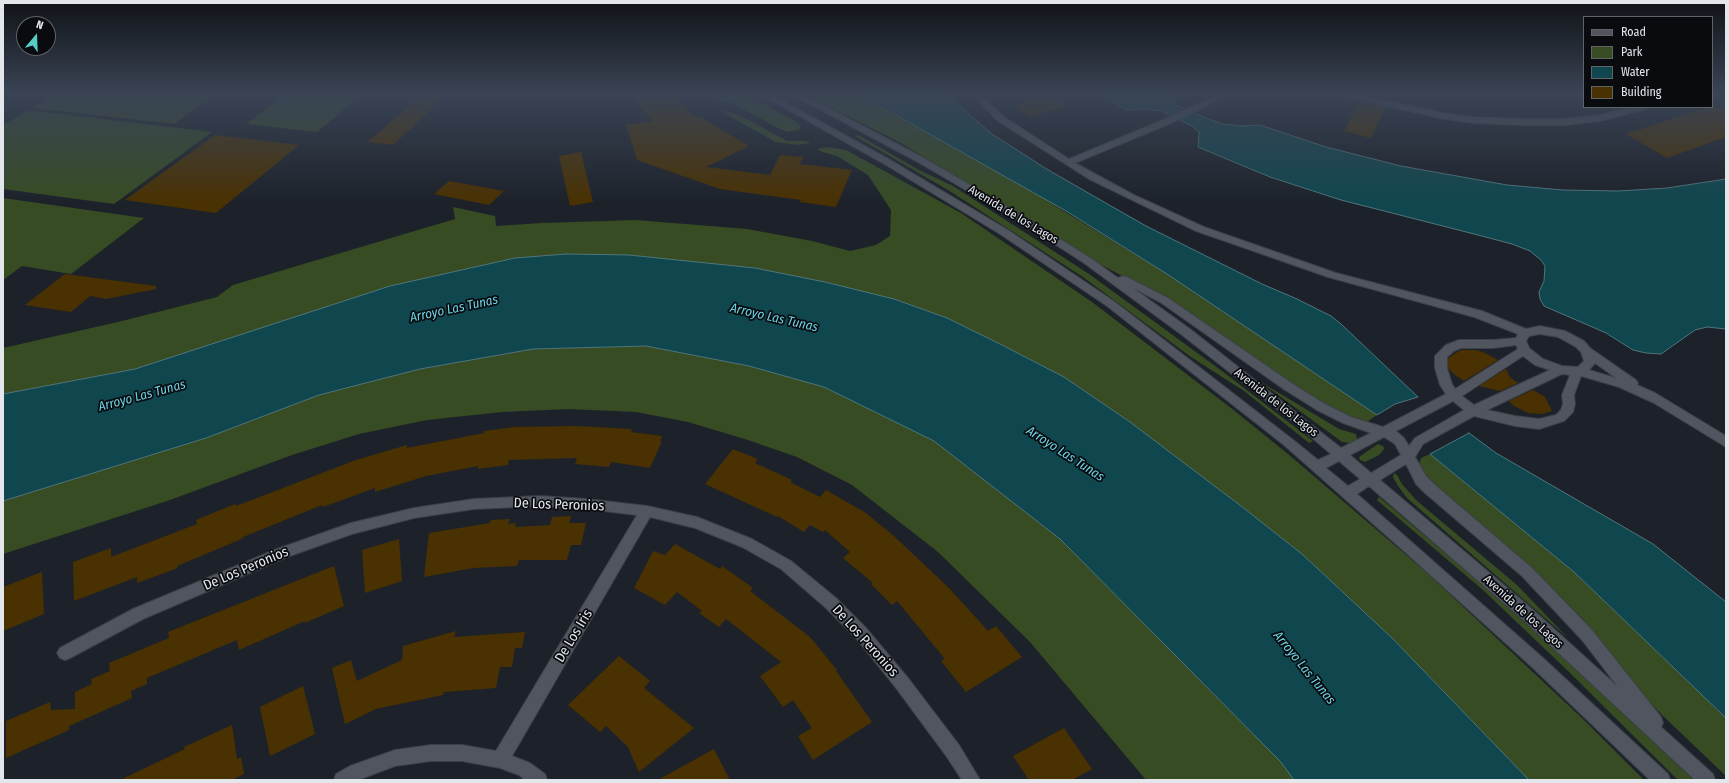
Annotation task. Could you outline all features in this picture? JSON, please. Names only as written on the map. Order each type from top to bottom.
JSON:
[{"type":"street","name":"Avenida de los Lagos","points":[[830,131],[889,163],[1029,249],[1110,304],[1281,436],[1538,663],[1662,780]]},
{"type":"street","name":"Avenida de los Lagos","points":[[865,131],[919,159],[1022,219],[1088,261],[1186,332],[1370,479],[1526,613],[1708,780]]},
{"type":"street","points":[[1019,131],[1092,177],[1200,229],[1332,275],[1478,314],[1523,341],[1539,362],[1562,370],[1578,371],[1622,384],[1657,400]]},
{"type":"street","points":[[1069,162],[1145,131]]},
{"type":"street","points":[[1088,261],[1164,300],[1289,387],[1321,407],[1347,420],[1392,435],[1400,441],[1404,445],[1408,457],[1421,480],[1527,572],[1587,635],[1674,748]]},
{"type":"street","points":[[1316,467],[1449,398],[1523,341],[1540,330],[1561,334],[1575,341],[1586,351],[1657,400],[1726,442]]},
{"type":"street","points":[[1523,341],[1493,344],[1459,344],[1450,348],[1441,356],[1441,368],[1449,398],[1469,413],[1538,424],[1560,418],[1567,412],[1569,404],[1568,395],[1578,371],[1588,365],[1590,361],[1586,351]]},
{"type":"street","points":[[1347,493],[1408,457],[1419,441],[1469,413],[1562,370]]},
{"type":"street","name":"De Los Peronios","points":[[65,653],[138,614],[282,553],[351,529],[414,513],[474,504],[540,501],[587,504],[647,511],[697,523],[747,543],[786,565],[830,603],[861,633],[902,683],[953,751],[972,780]]},
{"type":"street","name":"De Los Iris","points":[[500,760],[647,511]]},
{"type":"street","points":[[342,780],[356,772],[395,758],[431,753],[462,753],[500,760],[524,769],[539,780]]},
{"type":"green space","points":[[3,131],[200,131],[212,132],[114,204],[3,189]]},
{"type":"green space","points":[[304,131],[319,131],[317,132]]},
{"type":"green space","points":[[755,131],[768,131],[787,141],[807,141],[810,143],[798,145],[776,142]]},
{"type":"green space","points":[[876,131],[924,131],[1016,182],[1167,274],[1377,415],[1365,423],[1352,419],[1323,405],[1156,294],[1096,262],[901,143]]},
{"type":"green space","points":[[858,135],[919,170],[953,186],[1089,274],[1222,371],[1313,441],[1309,443],[1244,391],[1191,357],[1083,277],[948,190],[855,136]]},
{"type":"green space","points":[[828,147],[846,150],[961,213],[1092,302],[1231,408],[1288,454],[1426,572],[1583,719],[1644,780],[1529,780],[1392,638],[1302,554],[1241,506],[1130,422],[1064,377],[947,318],[894,299],[135,369],[3,394],[3,348],[118,322],[217,297],[233,285],[455,219],[453,207],[495,216],[496,226],[636,220],[747,229],[812,241],[850,251],[876,245],[890,236],[891,210],[868,175],[837,156],[817,149]]},
{"type":"green space","points":[[3,198],[144,218],[71,274],[22,266],[3,280]]},
{"type":"green space","points":[[646,346],[749,366],[824,387],[934,441],[1060,539],[1280,761],[1294,780],[1146,780],[1030,642],[938,552],[852,485],[797,457],[748,440],[688,422],[636,412],[569,409],[502,412],[427,420],[359,434],[292,455],[170,500],[3,554],[3,501],[206,438],[319,395],[420,369],[533,349]]},
{"type":"green space","points":[[1259,381],[1339,429],[1356,434],[1357,440],[1350,443],[1342,442]]},
{"type":"green space","points":[[1378,444],[1383,446],[1384,449],[1379,455],[1365,462],[1360,460],[1359,457]]},
{"type":"green space","points":[[1430,454],[1574,572],[1726,718],[1726,776],[1662,715],[1610,660],[1557,594],[1525,562],[1437,489],[1419,465],[1421,458]]},
{"type":"green space","points":[[1394,473],[1416,500],[1517,585],[1568,638],[1407,498],[1393,477]]},
{"type":"green space","points":[[1379,497],[1485,587],[1573,666],[1694,780],[1678,780],[1568,671],[1483,590],[1377,500]]},
{"type":"water","points":[[923,131],[988,131],[1045,168],[1146,226],[1262,284],[1331,316],[1418,397],[1395,404],[1377,415],[1167,274],[1066,211]]},
{"type":"water","points":[[1197,131],[1277,131],[1326,147],[1401,166],[1507,185],[1563,190],[1618,191],[1667,188],[1726,179],[1726,329],[1707,327],[1695,330],[1661,354],[1633,350],[1606,333],[1544,306],[1540,299],[1539,292],[1544,281],[1545,266],[1541,260],[1530,251],[1512,244],[1341,200],[1270,177],[1198,147],[1199,132]]},
{"type":"water","name":"Arroyo Las Tunas","points":[[566,254],[629,255],[755,268],[825,282],[894,299],[947,318],[1064,377],[1130,422],[1302,554],[1392,638],[1529,780],[1294,780],[1280,761],[1060,539],[934,441],[824,387],[749,366],[646,346],[533,349],[420,369],[319,395],[206,438],[3,501],[3,394],[135,369],[390,286],[515,258]]},
{"type":"water","points":[[1469,433],[1496,453],[1653,544],[1726,602],[1726,718],[1574,572],[1430,454]]},
{"type":"building","points":[[381,131],[409,131],[393,145],[368,142]]},
{"type":"building","points":[[628,131],[723,131],[749,146],[706,167],[770,175],[780,155],[803,157],[800,164],[852,170],[836,207],[800,202],[801,200],[720,189],[637,159]]},
{"type":"building","points":[[1344,131],[1375,131],[1371,138]]},
{"type":"building","points":[[1636,131],[1726,131],[1726,137],[1667,158],[1626,134]]},
{"type":"building","points":[[215,135],[299,145],[216,213],[125,200]]},
{"type":"building","points":[[581,152],[593,202],[570,206],[559,156]]},
{"type":"building","points":[[449,181],[504,191],[489,205],[434,194]]},
{"type":"building","points":[[65,274],[156,286],[156,289],[106,299],[90,296],[71,312],[25,305]]},
{"type":"building","points":[[1461,350],[1475,350],[1483,352],[1498,360],[1464,381],[1448,368],[1448,358]]},
{"type":"building","points":[[1506,369],[1510,377],[1518,383],[1500,391],[1479,386]]},
{"type":"building","points":[[1533,390],[1545,397],[1552,411],[1542,414],[1528,413],[1514,406],[1509,401]]},
{"type":"building","points":[[576,426],[632,429],[631,432],[662,436],[660,441],[662,441],[650,468],[611,462],[609,467],[575,464],[577,458],[509,460],[508,465],[478,469],[478,466],[426,476],[375,492],[375,488],[323,507],[322,505],[243,537],[244,538],[177,566],[178,568],[137,583],[137,577],[74,601],[73,562],[111,548],[111,557],[197,524],[196,520],[235,504],[236,506],[356,460],[407,445],[407,448],[484,433],[484,431],[515,427]]},
{"type":"building","points":[[733,449],[758,459],[755,463],[792,480],[790,482],[820,497],[826,490],[866,513],[895,537],[949,588],[988,631],[996,626],[1022,657],[966,692],[941,661],[945,659],[897,601],[892,605],[871,584],[873,583],[843,558],[850,552],[825,530],[823,532],[810,525],[804,532],[778,516],[777,517],[705,484]]},
{"type":"building","points":[[571,516],[569,523],[586,523],[581,545],[571,545],[567,560],[519,560],[517,566],[473,568],[424,577],[429,533],[490,523],[491,520],[510,519],[508,524],[516,523],[515,527],[550,525],[552,517]]},
{"type":"building","points":[[399,539],[402,581],[365,593],[362,550]]},
{"type":"building","points":[[675,544],[720,569],[722,566],[753,588],[750,591],[810,637],[837,670],[836,671],[872,722],[813,760],[798,736],[812,728],[793,700],[783,707],[760,676],[781,662],[726,619],[719,627],[699,613],[702,611],[677,592],[665,605],[634,588],[653,551],[665,555]]},
{"type":"building","points":[[334,566],[344,606],[305,623],[305,621],[239,650],[237,640],[147,678],[147,684],[131,691],[132,698],[69,726],[69,730],[6,758],[6,721],[50,702],[51,710],[75,709],[75,692],[92,684],[91,679],[110,671],[109,663],[169,638],[168,632]]},
{"type":"building","points":[[42,572],[44,614],[3,631],[3,587]]},
{"type":"building","points":[[456,631],[454,637],[525,632],[522,648],[515,648],[512,667],[500,667],[496,688],[444,692],[443,695],[376,709],[345,724],[332,668],[351,660],[357,681],[402,660],[403,646]]},
{"type":"building","points":[[619,656],[650,681],[644,688],[694,728],[639,772],[628,747],[606,726],[600,732],[568,705]]},
{"type":"building","points":[[303,686],[315,734],[270,756],[260,707]]},
{"type":"building","points":[[232,725],[237,759],[241,757],[244,774],[232,780],[120,780],[185,749],[184,747]]},
{"type":"building","points":[[1064,728],[1092,769],[1072,780],[1029,780],[1013,756]]},
{"type":"building","points":[[714,749],[730,780],[658,780]]}]
